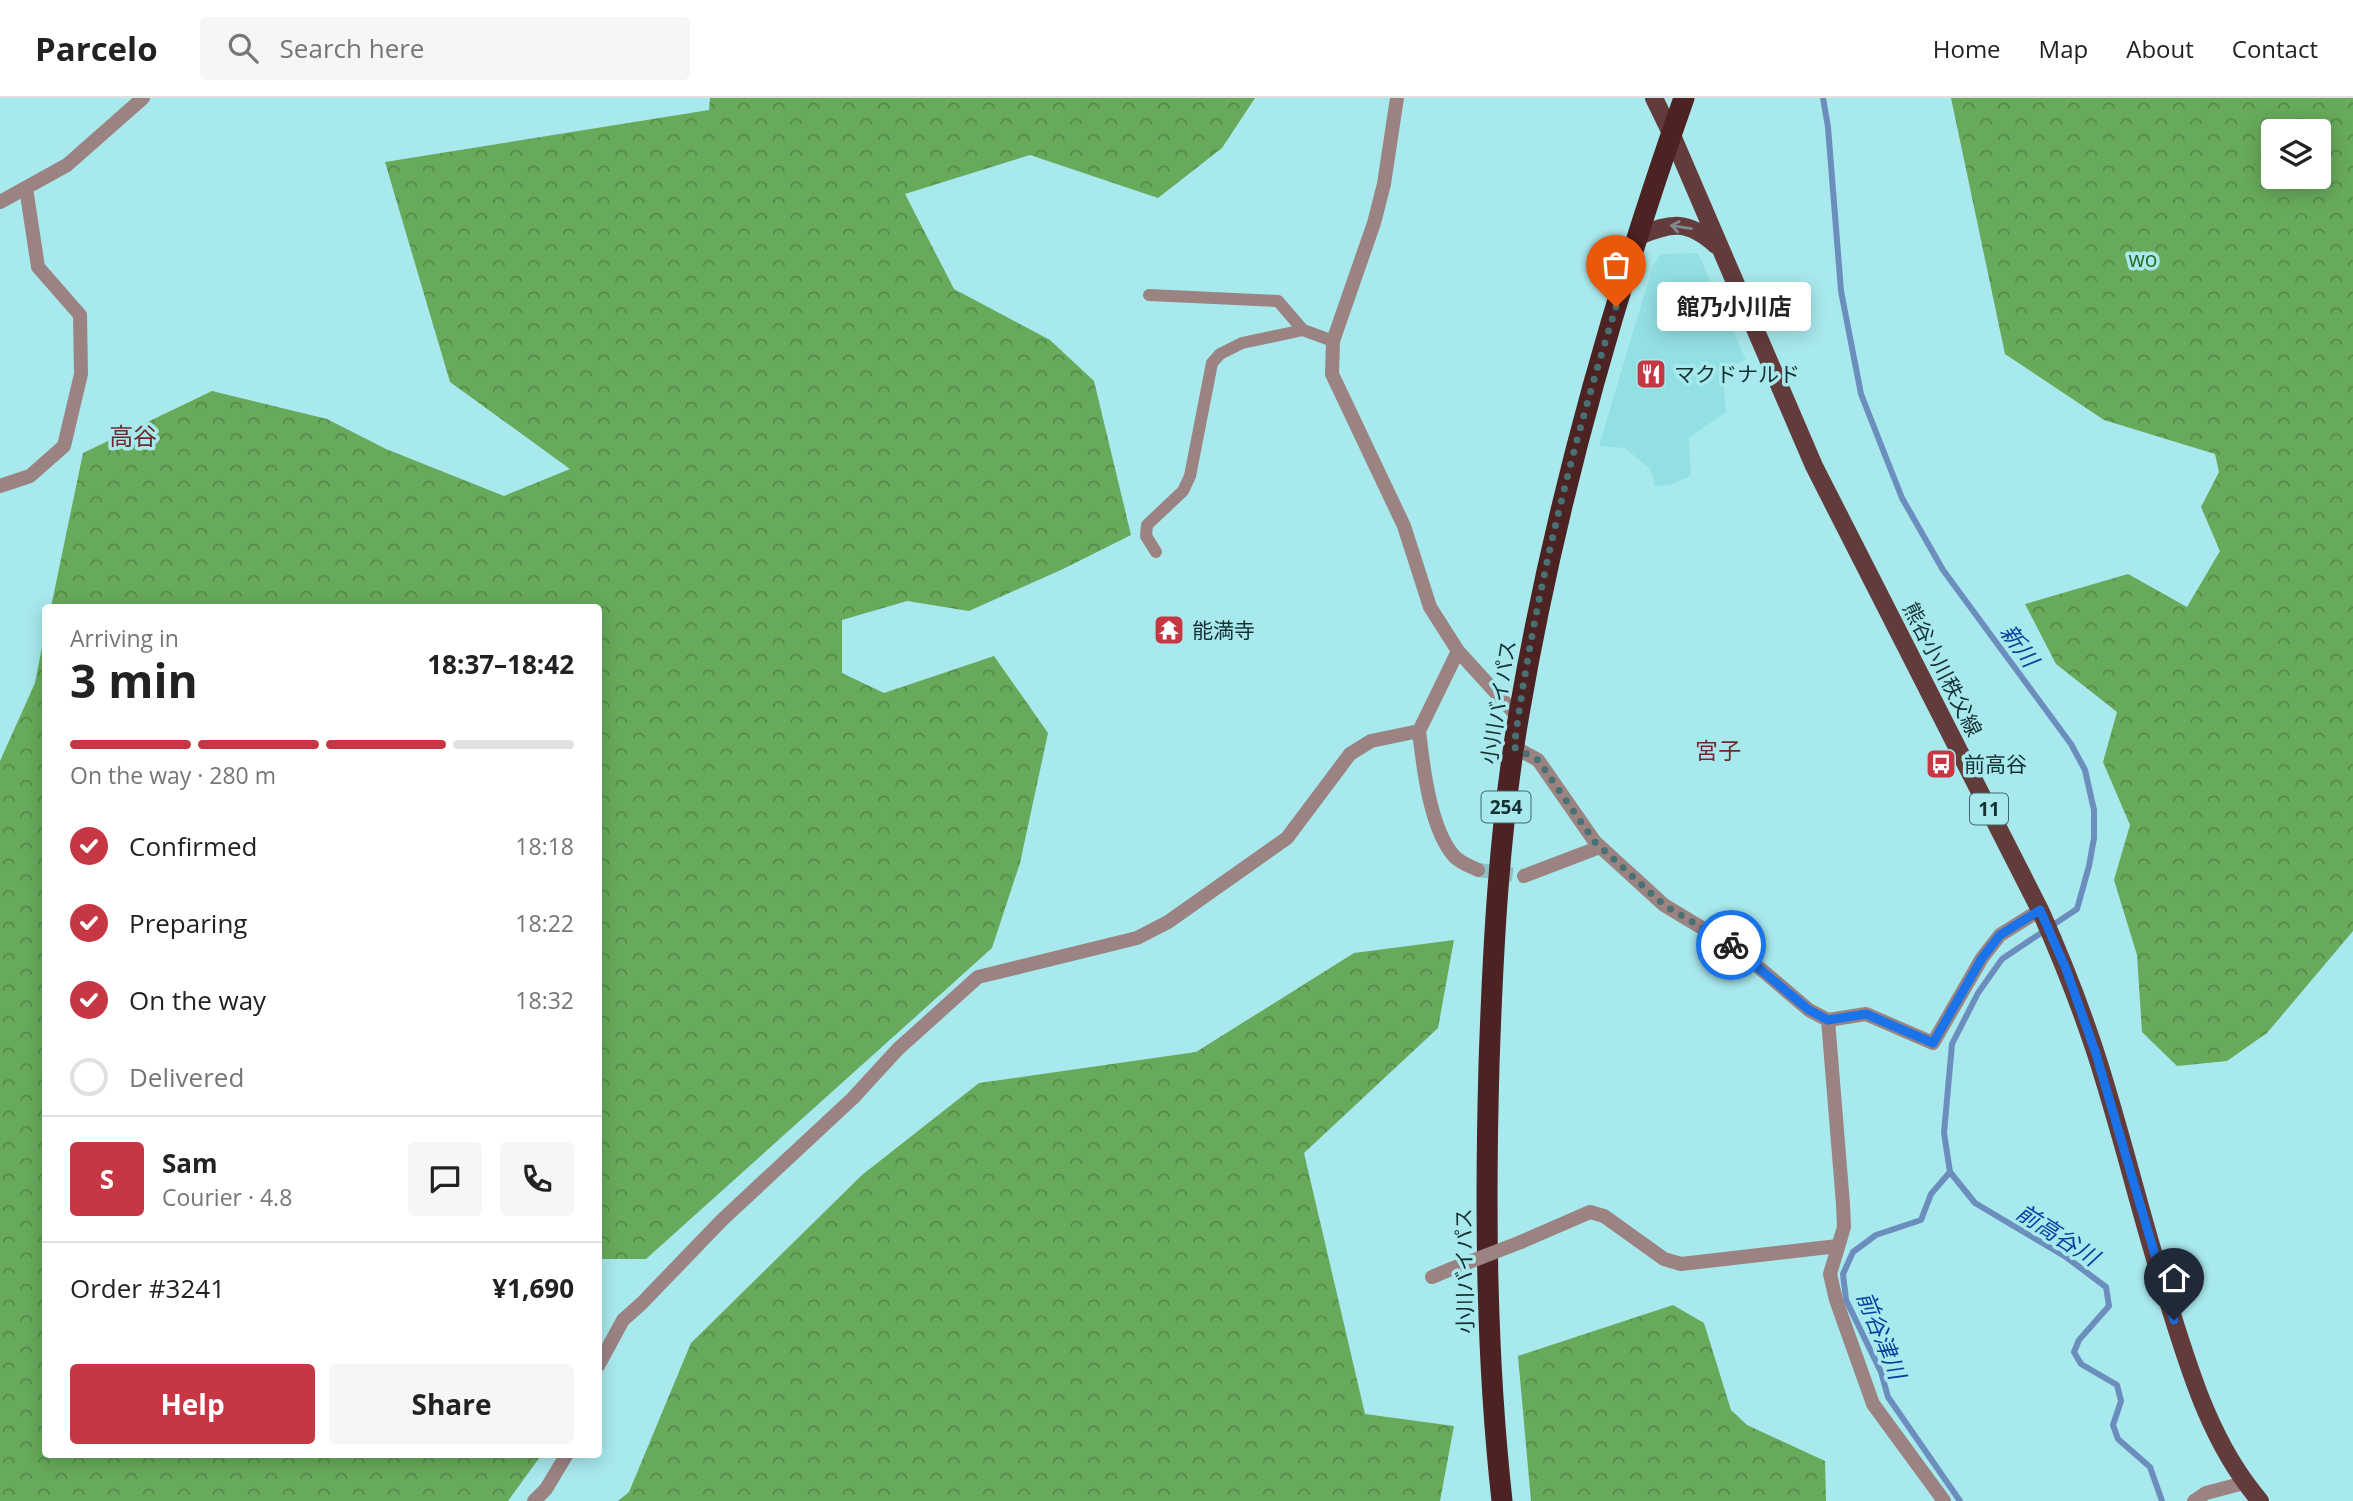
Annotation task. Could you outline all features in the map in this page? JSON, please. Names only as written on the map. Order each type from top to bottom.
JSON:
[{"type":"highway","name":"小川バイパス","points":[[1502,1501],[1491,1363],[1487,1264],[1487,1141],[1491,998],[1499,884],[1514,747],[1559,512],[1594,378],[1684,98]]},
{"type":"main road","name":"熊谷小川秩父線","points":[[1654,98],[1814,466],[2040,910],[2066,969],[2096,1054],[2150,1244],[2199,1397],[2219,1443],[2244,1483],[2260,1501]]},
{"type":"main road","points":[[1639,236],[1670,225],[1684,225],[1702,232],[1718,247]]},
{"type":"street","points":[[0,202],[67,165],[144,98]]},
{"type":"street","points":[[1397,98],[1384,184],[1374,223],[1333,341],[1332,374],[1404,526],[1430,607],[1458,651],[1518,717]]},
{"type":"street","points":[[0,486],[30,476],[64,446],[81,374],[80,315],[38,267],[26,188]]},
{"type":"street","points":[[1458,651],[1419,731],[1425,780],[1439,830],[1454,856],[1478,870]]},
{"type":"street","points":[[602,1359],[623,1320],[722,1220],[853,1098],[898,1049],[978,977],[1136,938],[1168,922],[1287,838],[1350,754],[1371,740],[1419,731]]},
{"type":"street","points":[[1514,747],[1538,760],[1600,847],[1664,905],[1737,948],[1809,1010],[1828,1020],[1866,1014],[1933,1043],[1982,958],[2000,935],[2040,910]]},
{"type":"street","points":[[1524,876],[1600,847]]},
{"type":"street","points":[[1828,1020],[1844,1227],[1830,1274],[1836,1300],[1873,1404],[1944,1501]]},
{"type":"street","points":[[1432,1277],[1590,1212],[1604,1216],[1664,1259],[1681,1264],[1838,1246]]},
{"type":"street","points":[[534,1501],[546,1489],[565,1458]]},
{"type":"street","points":[[2194,1501],[2206,1493],[2244,1483]]},
{"type":"lane","points":[[1149,295],[1278,301],[1303,330],[1333,341]]},
{"type":"lane","points":[[1156,552],[1146,536],[1147,525],[1183,491],[1190,476],[1212,363],[1220,354],[1242,343],[1303,330]]},
{"type":"shaded area","points":[[1698,253],[1746,360],[1722,369],[1726,412],[1689,438],[1691,476],[1669,485],[1654,486],[1649,468],[1625,448],[1599,446],[1653,265],[1661,254]]},
{"type":"green space","points":[[710,98],[1255,98],[1222,148],[1158,198],[1030,155],[905,194],[954,289],[1050,340],[1094,381],[1131,535],[969,611],[907,601],[842,620],[842,673],[884,693],[994,656],[1048,733],[1020,863],[992,948],[646,1259],[602,1259],[602,604],[52,604],[83,453],[212,391],[327,419],[386,449],[504,496],[570,469],[450,382],[385,162],[709,110]]},
{"type":"green space","name":"wo","points":[[1951,98],[2353,98],[2353,931],[2267,1033],[2227,1061],[2177,1066],[2142,1032],[2137,955],[2114,880],[2130,825],[2103,762],[2117,712],[2056,664],[2025,604],[2128,574],[2187,607],[2220,551],[2201,507],[2219,472],[2215,454],[2104,420],[2005,354]]},
{"type":"green space","points":[[42,647],[42,1458],[539,1458],[508,1501],[0,1501],[0,761],[35,683]]},
{"type":"green space","points":[[1454,940],[1438,1028],[1304,1153],[1365,1414],[1454,1426],[1440,1501],[618,1501],[629,1492],[691,1343],[862,1175],[979,1083],[1196,1052],[1354,953]]},
{"type":"green space","points":[[1673,1305],[1704,1323],[1731,1410],[1747,1425],[1825,1461],[1826,1501],[1531,1501],[1518,1356]]},
{"type":"waterway","name":"新川","points":[[1823,98],[1828,127],[1841,291],[1861,394],[1902,498],[1943,570],[2071,744],[2085,770],[2094,810],[2094,838],[2077,909],[2002,959],[1978,993],[1952,1044],[1944,1133],[1950,1172],[1975,1203],[2066,1257],[2106,1287],[2109,1306],[2079,1340],[2074,1352],[2081,1364],[2117,1385],[2121,1401],[2113,1425],[2118,1439],[2150,1467],[2162,1501]]},
{"type":"waterway","name":"前谷津川","points":[[1950,1172],[1931,1194],[1921,1220],[1876,1235],[1853,1252],[1843,1274],[1846,1300],[1881,1372],[1888,1397],[1960,1501]]},
{"type":"tunnel","points":[[1478,870],[1524,876]]},
{"type":"way so far","points":[[1616,307],[1594,378],[1559,512],[1514,747],[1538,760],[1595,842],[1664,905],[1731,945]]},
{"type":"place","name":"館乃小川店","points":[[1616,307]]},
{"type":"place","name":"マクドナルド","points":[[1651,374]]},
{"type":"place","name":"能満寺","points":[[1169,630]]},
{"type":"place","name":"前高谷","points":[[1941,764]]},
{"type":"district","name":"高谷","points":[[133,435]]},
{"type":"district","name":"宮子","points":[[1718,750]]},
{"type":"route","points":[[1731,945],[1809,1010],[1828,1020],[1866,1014],[1933,1043],[1982,958],[2000,935],[2040,910],[2066,969],[2096,1054],[2174,1320]]},
{"type":"water label","name":"前高谷川","points":[[2058,1234]]}]
